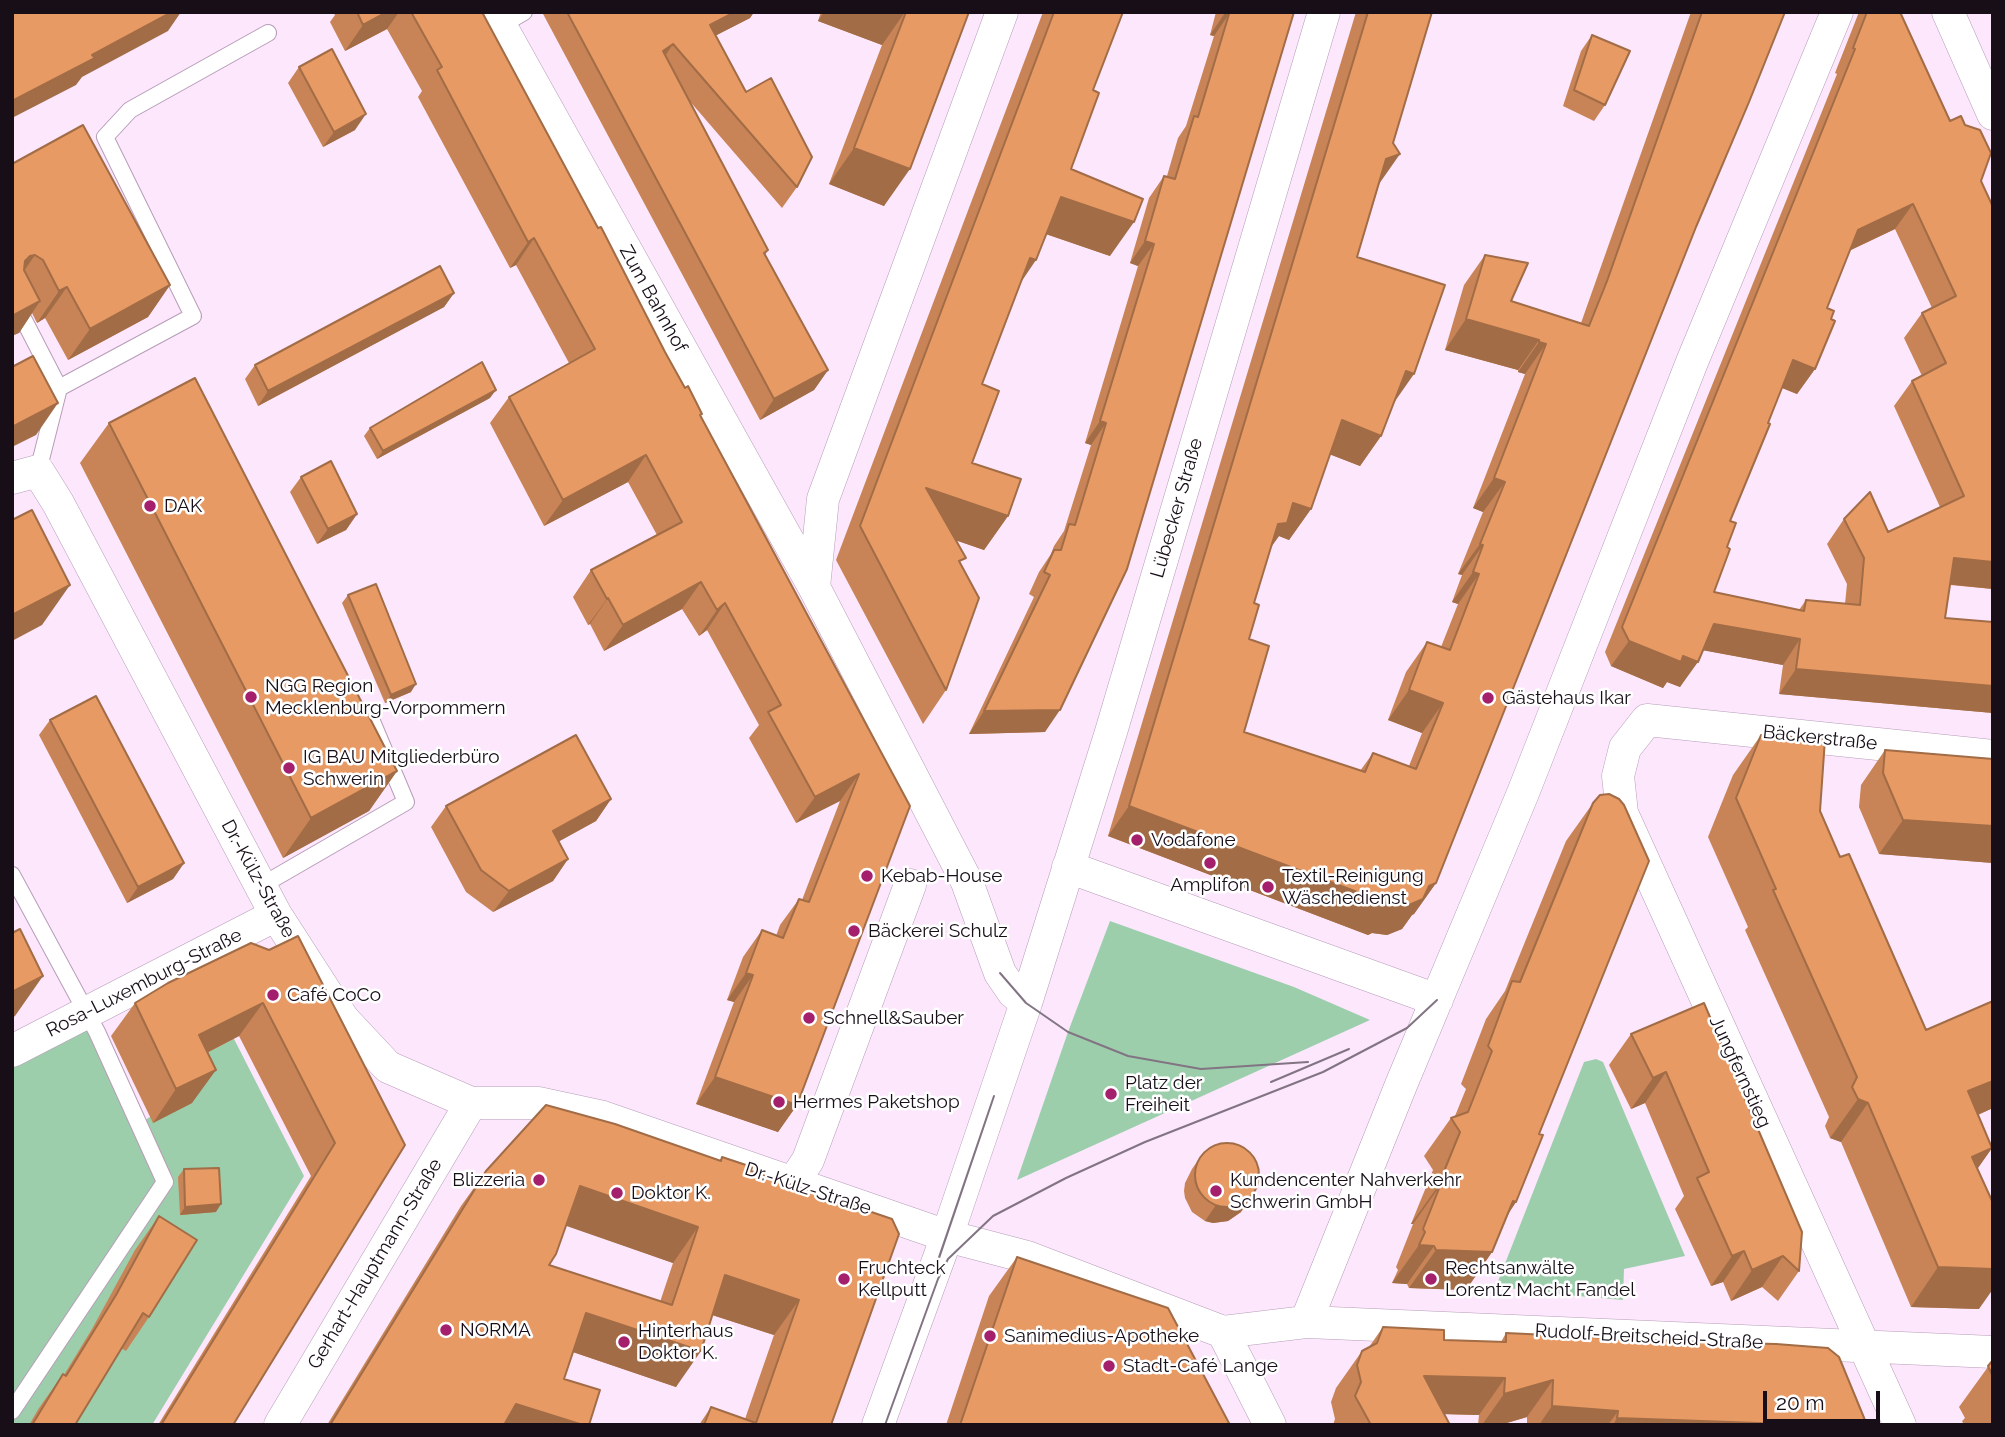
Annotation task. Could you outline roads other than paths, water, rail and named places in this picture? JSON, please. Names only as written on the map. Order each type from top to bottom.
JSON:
[{"type":"street","points":[[814,587],[823,499],[1002,12]]},
{"type":"street","name":"Lübecker Straße","points":[[878,1425],[947,1236],[1026,1003],[1111,732],[1324,12]]},
{"type":"street","points":[[1306,1322],[1533,769],[1692,362],[1837,12]]},
{"type":"street","points":[[1948,12],[1993,114]]},
{"type":"street","name":"Zum Bahnhof","points":[[506,17],[814,587],[967,882],[1000,973],[1013,992],[1026,1003]]},
{"type":"street","name":"Dr.-Külz-Straße","points":[[25,475],[58,503],[276,915],[343,1019],[388,1067],[471,1103],[538,1103],[603,1117],[947,1236]]},
{"type":"street","name":"Bäckerstraße","points":[[1647,720],[1993,756]]},
{"type":"street","name":"Jungfernstieg","points":[[1647,720],[1625,748],[1618,776],[1622,813],[1900,1425]]},
{"type":"street","points":[[1068,867],[1437,1000]]},
{"type":"street","points":[[793,1183],[808,1160],[910,885]]},
{"type":"street","name":"Rosa-Luxemburg-Straße","points":[[12,1051],[276,915]]},
{"type":"street","name":"Gerhart-Hauptmann-Straße","points":[[280,1425],[471,1103]]},
{"type":"street","points":[[947,1236],[1027,1257],[1223,1332],[1270,1425]]},
{"type":"street","name":"Rudolf-Breitscheid-Straße","points":[[1223,1332],[1306,1322],[1993,1352]]},
{"type":"lane","points":[[12,297],[59,388],[193,316],[105,137],[130,110],[268,33]]},
{"type":"lane","name":"Dr.-Külz-Straße","points":[[25,475],[59,388]]},
{"type":"lane","points":[[260,887],[406,802],[370,719]]},
{"type":"lane","points":[[12,874],[87,1012],[165,1182],[12,1410]]},
{"type":"tram line","points":[[1000,973],[1026,1003],[1068,1032],[1128,1056],[1201,1069],[1308,1062]]},
{"type":"tram line","points":[[885,1425],[938,1279],[948,1259],[993,1216],[1066,1178],[1145,1142],[1323,1072],[1407,1028],[1437,1000]]},
{"type":"tram line","points":[[1271,1082],[1349,1049]]},
{"type":"tram line","points":[[935,1269],[994,1096],[935,1270]]},
{"type":"place","name":"DAK","points":[[150,506]]},
{"type":"place","name":"NGG Region Mecklenburg-Vorpommern","points":[[251,697]]},
{"type":"place","name":"Gästehaus Ikar","points":[[1488,698]]},
{"type":"place","name":"IG BAU Mitgliederbüro Schwerin","points":[[289,768]]},
{"type":"place","name":"Vodafone","points":[[1137,840]]},
{"type":"place","name":"Amplifon","points":[[1210,863]]},
{"type":"place","name":"Kebab-House","points":[[867,876]]},
{"type":"place","name":"Textil-Reinigung Wäschedienst","points":[[1268,887]]},
{"type":"place","name":"Bäckerei Schulz","points":[[854,931]]},
{"type":"place","name":"Café CoCo","points":[[273,995]]},
{"type":"place","name":"Schnell&Sauber","points":[[809,1018]]},
{"type":"place","name":"Platz der Freiheit","points":[[1111,1094]]},
{"type":"place","name":"Hermes Paketshop","points":[[779,1102]]},
{"type":"place","name":"Blizzeria","points":[[539,1180]]},
{"type":"place","name":"Kundencenter Nahverkehr Schwerin GmbH","points":[[1216,1191]]},
{"type":"place","name":"Doktor K.","points":[[617,1193]]},
{"type":"place","name":"Fruchteck Kellputt","points":[[844,1279]]},
{"type":"place","name":"Rechtsanwälte Lorentz Macht Fandel","points":[[1431,1279]]},
{"type":"place","name":"NORMA","points":[[446,1330]]},
{"type":"place","name":"Sanimedius-Apotheke","points":[[990,1336]]},
{"type":"place","name":"Hinterhaus Doktor K.","points":[[624,1342]]},
{"type":"place","name":"Stadt-Café Lange","points":[[1109,1366]]}]
